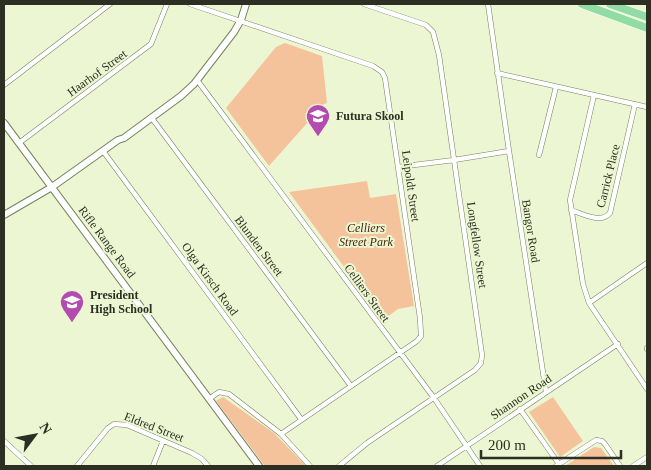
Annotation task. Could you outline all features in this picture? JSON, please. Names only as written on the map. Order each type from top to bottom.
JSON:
[{"type":"highway","points":[[582,4],[647,28]]},
{"type":"highway","points":[[610,4],[647,17]]},
{"type":"main road","points":[[4,220],[53,189],[187,90],[234,32],[241,20],[246,4]]},
{"type":"main road","name":"Rifle Range Road","points":[[4,123],[259,466]]},
{"type":"main road","points":[[4,215],[53,189]]},
{"type":"street","points":[[4,84],[110,4]]},
{"type":"street","name":"Haarhof Street","points":[[18,143],[151,44],[167,4]]},
{"type":"street","name":"Leipoldt Street","points":[[190,4],[241,20],[380,70],[385,78],[422,328],[420,338],[280,434]]},
{"type":"street","name":"Longfellow Street","points":[[339,466],[368,443],[475,370],[481,363],[482,354],[439,55],[433,32],[426,26],[364,4]]},
{"type":"street","name":"Bangor Road","points":[[488,4],[546,392]]},
{"type":"street","points":[[498,73],[647,107]]},
{"type":"street","name":"Celliers Street","points":[[197,80],[434,398],[480,466]]},
{"type":"street","points":[[539,155],[556,87]]},
{"type":"street","points":[[594,95],[570,197],[582,284],[589,303],[646,385]]},
{"type":"street","name":"Carrick Place","points":[[571,210],[599,219],[607,217],[610,213],[635,104]]},
{"type":"street","name":"Blunden Street","points":[[152,117],[351,386]]},
{"type":"street","points":[[398,167],[509,151]]},
{"type":"street","name":"Olga Kirsch Road","points":[[105,152],[301,419]]},
{"type":"street","points":[[589,303],[647,263]]},
{"type":"street","name":"Shannon Road","points":[[437,466],[618,344]]},
{"type":"street","points":[[209,399],[219,392],[229,394],[280,434],[310,466]]},
{"type":"street","points":[[520,409],[557,465],[596,440],[605,444],[620,466]]},
{"type":"street","name":"Eldred Street","points":[[77,466],[108,428],[114,424],[127,425],[197,455],[208,466]]},
{"type":"street","points":[[4,441],[31,466]]},
{"type":"street","points":[[153,466],[163,441]]},
{"type":"street","points":[[633,466],[647,457]]},
{"type":"green space","points":[[285,43],[322,56],[327,103],[324,104],[269,166],[226,108],[276,47]]},
{"type":"green space","name":"Celliers Street Park","points":[[367,181],[370,198],[396,194],[414,306],[398,309],[383,320],[289,192]]},
{"type":"green space","points":[[223,397],[274,433],[306,466],[265,466],[216,401]]},
{"type":"green space","points":[[553,397],[583,441],[560,457],[529,412]]},
{"type":"green space","points":[[594,447],[601,448],[614,466],[565,466]]},
{"type":"place","name":"Futura Skool","points":[[318,137]]},
{"type":"place","name":"President High School","points":[[72,323]]}]
